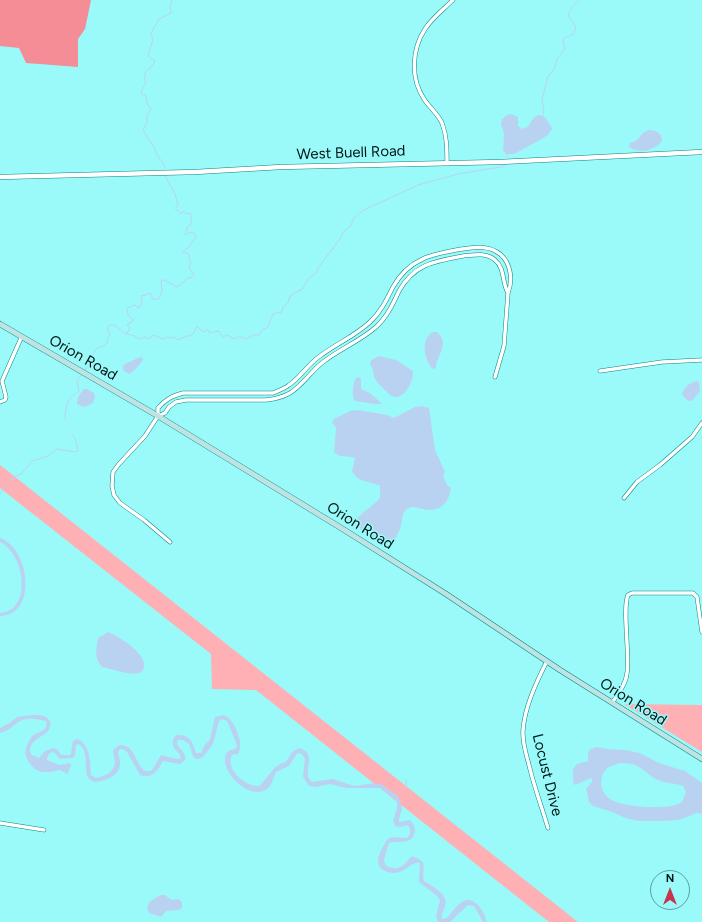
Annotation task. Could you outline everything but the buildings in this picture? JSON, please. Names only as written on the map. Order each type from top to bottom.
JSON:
[{"type":"main road","name":"Orion Road","points":[[0,324],[158,416],[432,585],[612,703],[702,759]]},
{"type":"street","points":[[447,163],[447,150],[444,131],[441,122],[420,92],[414,71],[414,62],[417,46],[425,29],[453,0]]},
{"type":"street","name":"West Buell Road","points":[[0,177],[546,160],[702,152]]},
{"type":"street","points":[[170,542],[120,503],[114,495],[112,486],[113,472],[118,464],[145,436],[158,416],[158,408],[169,398],[183,393],[269,393],[290,385],[310,363],[332,347],[360,330],[378,314],[400,276],[405,270],[420,260],[444,252],[480,247],[492,249],[498,252],[507,262],[511,286],[508,293],[504,346],[495,377]]},
{"type":"street","points":[[444,252],[445,259]]},
{"type":"street","points":[[158,416],[165,413],[169,407],[174,404],[186,400],[269,400],[289,393],[299,386],[316,368],[376,327],[384,318],[411,274],[433,262],[472,255],[482,254],[490,256],[496,260],[501,268],[504,287],[508,293]]},
{"type":"street","points":[[378,314],[384,318]]},
{"type":"street","points":[[0,402],[5,400],[6,397],[1,381],[22,336]]},
{"type":"street","points":[[332,347],[336,353]]},
{"type":"street","points":[[600,371],[662,362],[702,360]]},
{"type":"street","points":[[198,393],[198,400]]},
{"type":"street","points":[[269,393],[269,400]]},
{"type":"street","points":[[169,398],[174,404]]},
{"type":"street","points":[[624,498],[637,482],[665,461],[692,437],[702,423]]},
{"type":"street","points":[[612,703],[624,684],[627,674],[628,645],[626,604],[628,595],[693,593],[697,597],[702,632]]},
{"type":"street","name":"Locust Drive","points":[[547,661],[534,689],[526,712],[523,741],[548,828]]},
{"type":"street","points":[[0,823],[44,830]]},
{"type":"shaded area","points":[[0,0],[91,0],[85,29],[78,39],[78,67],[26,63],[19,48],[0,46]]},
{"type":"shaded area","points":[[0,465],[578,922],[549,922],[256,690],[212,689],[211,654],[0,488]]},
{"type":"shaded area","points":[[624,704],[702,705],[702,752]]},
{"type":"water","points":[[509,114],[518,117],[518,126],[522,129],[528,127],[536,116],[542,115],[551,125],[552,129],[548,135],[538,141],[514,154],[506,154],[503,150],[504,134],[501,124],[502,119]]},
{"type":"water","points":[[649,130],[656,131],[661,135],[662,141],[659,144],[651,149],[642,151],[629,147],[630,143],[637,140],[644,132]]},
{"type":"water","points":[[433,332],[437,332],[441,336],[443,346],[436,368],[433,369],[427,361],[425,345],[429,335]]},
{"type":"water","points":[[379,356],[396,360],[413,371],[410,385],[403,394],[395,397],[390,395],[375,379],[370,365],[371,360]]},
{"type":"water","points":[[140,357],[143,358],[143,360],[134,371],[129,374],[123,370],[123,366],[125,364]]},
{"type":"water","points":[[359,377],[361,379],[361,389],[370,393],[382,404],[355,401],[353,386],[356,378]]},
{"type":"water","points":[[698,381],[700,391],[692,401],[687,400],[682,394],[684,389],[690,384]]},
{"type":"water","points":[[84,389],[94,393],[95,398],[92,404],[84,407],[77,404],[78,397]]},
{"type":"water","points":[[422,406],[429,408],[435,450],[445,472],[443,475],[447,485],[451,488],[450,494],[442,506],[433,510],[413,507],[407,509],[402,517],[401,526],[394,541],[386,543],[379,541],[360,529],[357,519],[380,498],[380,486],[361,480],[355,475],[352,471],[355,458],[342,456],[334,452],[336,428],[332,422],[334,419],[350,411],[358,410],[387,415],[394,418],[415,407]]},
{"type":"water","points":[[0,538],[10,544],[18,554],[23,566],[26,580],[25,593],[21,605],[12,613],[0,616],[0,613],[10,610],[17,603],[21,593],[22,581],[20,569],[15,558],[9,548],[0,542]]},
{"type":"water","points":[[108,632],[119,637],[137,651],[144,662],[144,668],[142,671],[132,674],[102,667],[99,664],[96,650],[98,638]]},
{"type":"water","points":[[31,715],[42,716],[49,719],[50,722],[49,730],[31,746],[30,752],[32,755],[39,758],[45,751],[53,748],[58,750],[61,755],[70,755],[74,740],[78,739],[88,750],[91,775],[96,778],[105,775],[112,770],[115,763],[113,750],[119,745],[126,746],[130,749],[143,769],[147,771],[152,770],[161,755],[177,759],[181,758],[173,745],[173,739],[176,735],[188,737],[194,745],[196,753],[201,753],[204,746],[210,739],[215,717],[223,715],[231,721],[234,726],[240,744],[238,754],[232,755],[231,766],[238,776],[248,784],[259,786],[277,766],[286,762],[292,752],[299,748],[308,754],[308,773],[312,782],[333,779],[354,786],[375,783],[381,784],[397,795],[400,800],[402,809],[399,822],[410,820],[415,828],[414,836],[409,841],[389,843],[384,860],[385,865],[398,868],[404,865],[412,856],[418,858],[424,866],[424,881],[439,891],[445,899],[446,903],[442,914],[442,919],[447,918],[462,902],[471,900],[481,909],[487,922],[483,922],[474,906],[468,905],[450,922],[438,922],[436,916],[440,900],[436,895],[420,883],[420,863],[416,863],[397,873],[391,873],[381,868],[378,860],[388,839],[392,837],[407,838],[410,828],[408,825],[400,827],[395,826],[393,821],[397,803],[395,799],[380,788],[346,788],[330,784],[315,787],[309,786],[303,777],[305,759],[302,754],[298,753],[289,766],[276,772],[270,786],[263,791],[255,792],[247,789],[232,777],[227,769],[225,761],[226,754],[236,748],[237,745],[227,721],[222,719],[219,721],[213,744],[204,756],[196,759],[193,756],[189,744],[183,740],[178,740],[177,744],[184,753],[185,760],[180,764],[163,761],[157,771],[148,776],[140,775],[127,752],[120,749],[118,752],[120,767],[115,775],[103,781],[94,782],[89,779],[87,775],[85,753],[78,744],[76,745],[75,756],[72,758],[60,759],[53,752],[49,754],[47,758],[47,760],[59,765],[70,763],[71,765],[67,774],[60,770],[43,772],[31,766],[25,754],[32,736],[42,731],[46,727],[46,721],[25,719],[8,730],[0,733],[0,728],[17,717]]},
{"type":"water","points":[[597,747],[640,753],[659,763],[685,771],[702,783],[702,814],[697,813],[679,820],[638,821],[593,806],[589,802],[586,789],[592,782],[592,779],[591,778],[575,785],[573,782],[573,769],[577,764],[588,761],[588,753],[590,749]],"holes":[[[621,763],[640,767],[655,779],[683,786],[686,792],[682,802],[676,805],[646,807],[624,804],[610,799],[606,796],[601,783],[605,770]]]},
{"type":"water","points":[[160,895],[165,895],[171,900],[178,899],[182,902],[182,908],[179,910],[166,911],[161,917],[149,913],[148,904]]},
{"type":"waterway","points":[[165,169],[164,164],[157,155],[143,130],[147,122],[147,115],[151,109],[147,103],[146,96],[142,94],[142,91],[146,84],[144,77],[146,71],[155,61],[148,56],[153,39],[151,33],[159,19],[171,13],[170,7],[172,0]]},
{"type":"waterway","points":[[543,115],[544,110],[542,100],[548,76],[554,70],[557,59],[565,49],[563,42],[564,38],[572,35],[575,31],[575,26],[569,16],[569,13],[572,7],[579,0]]},
{"type":"waterway","points":[[507,153],[507,158]]},
{"type":"waterway","points":[[84,370],[90,365],[91,358],[97,348],[108,342],[107,339],[110,335],[107,328],[110,325],[115,325],[124,333],[135,336],[138,339],[145,337],[148,339],[154,335],[163,339],[175,337],[178,340],[186,336],[191,336],[197,326],[203,332],[208,330],[209,333],[219,331],[223,337],[227,335],[234,339],[239,336],[246,339],[254,335],[259,335],[262,330],[268,327],[273,314],[282,312],[283,307],[288,303],[290,296],[302,289],[309,278],[316,273],[318,268],[342,236],[343,232],[351,226],[353,219],[364,210],[418,185],[458,174],[501,167],[507,164]]},
{"type":"waterway","points":[[127,333],[130,328],[127,325],[134,320],[128,315],[127,308],[135,305],[139,308],[142,302],[141,296],[149,293],[152,295],[152,299],[158,299],[162,292],[161,280],[164,280],[177,287],[188,278],[191,278],[194,274],[189,268],[191,262],[189,260],[189,254],[182,252],[190,246],[196,238],[195,234],[190,232],[185,234],[188,226],[191,224],[191,214],[187,214],[183,211],[181,214],[175,208],[178,205],[175,194],[165,176]]},
{"type":"waterway","points":[[65,419],[68,403],[72,396],[79,391],[77,382],[81,375]]},
{"type":"waterway","points":[[8,481],[22,473],[32,461],[48,456],[57,449],[76,452],[78,450],[75,438],[72,435]]},
{"type":"waterway","points":[[0,494],[6,485]]},
{"type":"waterway","points":[[404,789],[406,786],[406,780]]}]
